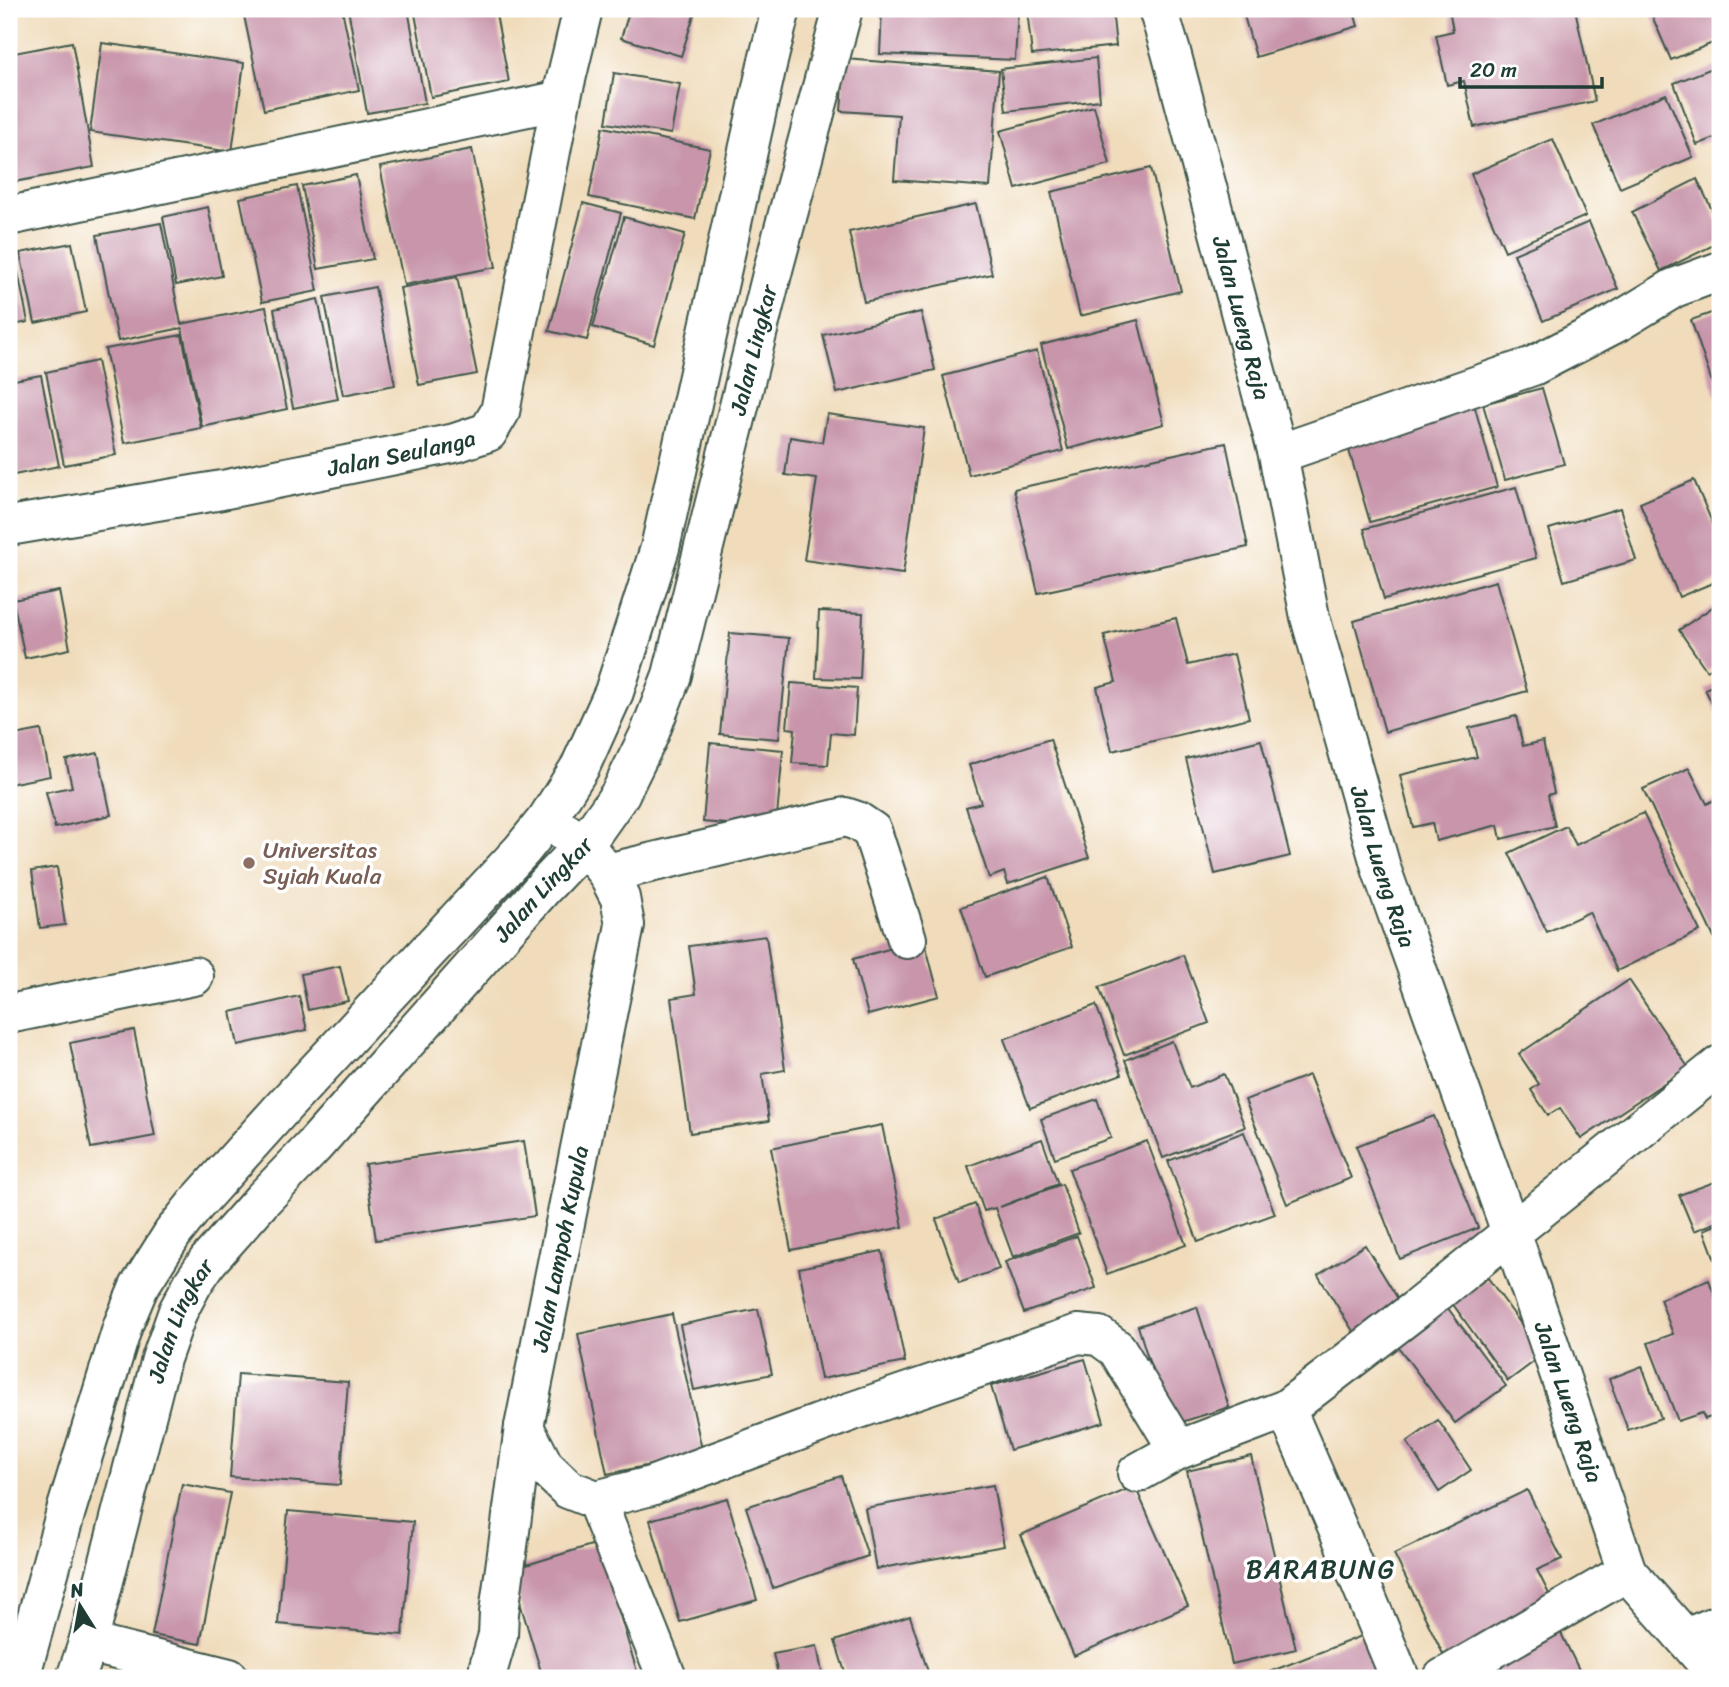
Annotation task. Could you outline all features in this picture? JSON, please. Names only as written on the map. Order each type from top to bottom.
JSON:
[{"type":"street","name":"Jalan Seulanga","points":[[9,526],[236,487],[454,443],[488,432],[500,412],[561,100],[583,9]]},
{"type":"street","points":[[20,1678],[74,1485],[123,1325],[139,1287],[173,1233],[196,1204],[522,850],[547,819],[580,767],[614,692],[660,548],[781,9]]},
{"type":"street","name":"Jalan Lingkar","points":[[82,1661],[161,1359],[178,1311],[193,1283],[208,1261],[262,1200],[313,1147],[543,888],[596,859],[620,794],[649,735],[673,675],[774,266],[844,9]]},
{"type":"street","name":"Jalan Lueng Raja","points":[[1158,9],[1278,454],[1310,617],[1382,871],[1511,1232],[1627,1572],[1703,1631],[1720,1678]]},
{"type":"street","points":[[9,216],[561,100]]},
{"type":"street","points":[[1278,454],[1532,366],[1674,288],[1720,271]]},
{"type":"street","points":[[547,819],[596,859],[845,817],[872,831],[907,939]]},
{"type":"street","name":"Jalan Lampoh Kupula","points":[[488,1666],[498,1635],[524,1427],[625,925],[620,898],[596,859]]},
{"type":"street","points":[[9,1014],[194,976]]},
{"type":"street","points":[[1137,1472],[1178,1450],[1286,1409],[1415,1310],[1720,1066]]},
{"type":"street","points":[[524,1427],[544,1466],[568,1489],[596,1500],[651,1486],[850,1412],[1078,1334],[1099,1336],[1117,1349],[1178,1450]]},
{"type":"street","points":[[1286,1409],[1400,1678]]},
{"type":"street","points":[[596,1500],[667,1678]]},
{"type":"street","points":[[1443,1678],[1627,1572]]},
{"type":"street","points":[[82,1661],[229,1678]]},
{"type":"building","points":[[342,9],[359,90],[264,110],[243,11]]},
{"type":"building","points":[[348,9],[408,9],[425,103],[367,113]]},
{"type":"building","points":[[414,9],[495,9],[509,82],[431,97]]},
{"type":"building","points":[[630,9],[696,9],[681,56],[621,38]]},
{"type":"building","points":[[882,9],[1018,9],[1015,60],[880,54]]},
{"type":"building","points":[[1027,9],[1112,9],[1116,46],[1032,55]]},
{"type":"building","points":[[1242,9],[1353,9],[1358,26],[1256,57]]},
{"type":"building","points":[[1449,9],[1575,9],[1595,101],[1474,127],[1464,81],[1447,85],[1436,35],[1453,31]]},
{"type":"building","points":[[1649,9],[1720,9],[1720,40],[1671,60]]},
{"type":"building","points":[[72,42],[94,167],[9,183],[9,54]]},
{"type":"building","points":[[102,43],[244,63],[232,152],[90,132]]},
{"type":"building","points":[[1096,58],[1100,100],[1006,111],[1001,69]]},
{"type":"building","points":[[845,59],[999,71],[990,187],[894,180],[899,115],[841,111]]},
{"type":"building","points":[[1720,65],[1720,136],[1697,145],[1674,83]]},
{"type":"building","points":[[614,73],[680,84],[671,134],[606,123]]},
{"type":"building","points":[[1666,94],[1693,157],[1620,188],[1593,125]]},
{"type":"building","points":[[1094,106],[1110,164],[1016,189],[1000,131]]},
{"type":"building","points":[[603,127],[710,149],[695,219],[589,197]]},
{"type":"building","points":[[1553,139],[1586,216],[1505,251],[1471,174]]},
{"type":"building","points":[[472,149],[496,267],[404,285],[380,167]]},
{"type":"building","points":[[1151,168],[1181,291],[1080,316],[1051,192]]},
{"type":"building","points":[[356,175],[373,259],[318,269],[302,186]]},
{"type":"building","points":[[1697,179],[1720,226],[1720,242],[1661,271],[1632,212]]},
{"type":"building","points":[[297,186],[318,291],[262,302],[240,198]]},
{"type":"building","points":[[583,203],[621,213],[587,340],[549,331]]},
{"type":"building","points":[[976,204],[992,274],[864,302],[849,232]]},
{"type":"building","points":[[208,207],[222,276],[176,285],[163,217]]},
{"type":"building","points":[[624,217],[685,234],[654,345],[593,327]]},
{"type":"building","points":[[1589,222],[1618,289],[1543,321],[1514,254]]},
{"type":"building","points":[[161,223],[181,324],[266,307],[287,409],[202,427],[182,328],[118,341],[97,235]]},
{"type":"building","points":[[72,243],[86,312],[35,323],[20,253]]},
{"type":"building","points":[[15,257],[28,322],[9,326],[9,258]]},
{"type":"building","points":[[457,277],[477,374],[419,385],[400,288]]},
{"type":"building","points":[[375,287],[395,385],[343,395],[324,297]]},
{"type":"building","points":[[318,299],[338,399],[293,408],[274,309]]},
{"type":"building","points":[[1720,310],[1720,406],[1691,320]]},
{"type":"building","points":[[921,312],[935,370],[837,393],[823,335]]},
{"type":"building","points":[[1138,320],[1164,424],[1068,449],[1041,345]]},
{"type":"building","points":[[182,335],[201,428],[124,443],[105,349]]},
{"type":"building","points":[[1037,351],[1063,451],[969,475],[943,376]]},
{"type":"building","points":[[97,361],[116,455],[64,465],[46,372]]},
{"type":"building","points":[[41,375],[59,466],[9,476],[9,381]]},
{"type":"building","points":[[1542,388],[1564,464],[1505,480],[1483,404]]},
{"type":"building","points":[[1474,404],[1497,487],[1370,522],[1346,440]]},
{"type":"building","points":[[827,414],[924,428],[903,574],[804,560],[817,479],[785,475],[790,437],[822,442]]},
{"type":"building","points":[[1226,443],[1248,547],[1038,593],[1014,489]]},
{"type":"building","points":[[1694,480],[1720,541],[1720,580],[1679,597],[1640,503]]},
{"type":"building","points":[[1516,487],[1536,558],[1384,599],[1364,529]]},
{"type":"building","points":[[1620,508],[1636,560],[1564,581],[1549,529]]},
{"type":"building","points":[[1496,581],[1527,691],[1385,732],[1354,621]]},
{"type":"building","points":[[59,591],[70,649],[25,658],[13,600]]},
{"type":"building","points":[[1720,602],[1720,663],[1707,671],[1679,630]]},
{"type":"building","points":[[819,611],[863,613],[860,679],[816,678]]},
{"type":"building","points":[[1176,618],[1188,665],[1234,654],[1249,718],[1112,751],[1097,687],[1116,682],[1104,635]]},
{"type":"building","points":[[730,633],[789,638],[779,739],[720,734]]},
{"type":"building","points":[[1720,682],[1720,720],[1705,689]]},
{"type":"building","points":[[791,683],[857,688],[854,735],[831,733],[828,765],[792,763],[795,729],[787,728]]},
{"type":"building","points":[[1516,716],[1523,746],[1543,741],[1554,793],[1548,795],[1555,826],[1501,839],[1498,825],[1436,841],[1432,823],[1413,827],[1400,775],[1477,757],[1469,728]]},
{"type":"building","points":[[41,730],[50,776],[9,784],[9,736]]},
{"type":"building","points":[[1050,739],[1089,858],[1008,884],[1004,872],[989,878],[966,807],[981,803],[969,765]]},
{"type":"building","points":[[1261,740],[1290,856],[1215,874],[1186,759]]},
{"type":"building","points":[[710,743],[783,750],[776,828],[703,822]]},
{"type":"building","points":[[98,753],[111,815],[55,828],[46,792],[72,787],[66,760]]},
{"type":"building","points":[[1689,768],[1707,804],[1720,797],[1720,943],[1717,944],[1643,789]]},
{"type":"building","points":[[1643,813],[1700,931],[1617,971],[1589,912],[1547,932],[1509,853],[1566,826],[1576,845]]},
{"type":"building","points":[[57,867],[65,925],[40,928],[32,871]]},
{"type":"building","points":[[1048,877],[1072,947],[985,977],[961,907]]},
{"type":"building","points":[[766,936],[785,1070],[762,1074],[769,1121],[690,1133],[671,998],[696,994],[689,946]]},
{"type":"building","points":[[924,939],[939,996],[868,1015],[853,959]]},
{"type":"building","points":[[1183,955],[1209,1023],[1124,1055],[1099,987]]},
{"type":"building","points":[[340,966],[348,1001],[308,1010],[301,974]]},
{"type":"building","points":[[1629,980],[1688,1067],[1581,1139],[1560,1108],[1548,1115],[1531,1090],[1539,1084],[1519,1054]]},
{"type":"building","points":[[299,996],[307,1030],[238,1045],[231,1012]]},
{"type":"building","points":[[1096,1005],[1122,1074],[1030,1108],[1004,1039]]},
{"type":"building","points":[[134,1030],[155,1136],[91,1148],[70,1043]]},
{"type":"building","points":[[1172,1041],[1190,1088],[1224,1074],[1245,1127],[1163,1158],[1125,1060]]},
{"type":"building","points":[[1309,1075],[1351,1178],[1287,1204],[1245,1100]]},
{"type":"building","points":[[1097,1099],[1111,1138],[1055,1158],[1041,1119]]},
{"type":"building","points":[[1434,1116],[1478,1228],[1400,1259],[1356,1146]]},
{"type":"building","points":[[882,1125],[903,1227],[791,1250],[771,1148]]},
{"type":"building","points":[[1244,1132],[1275,1214],[1198,1242],[1168,1161]]},
{"type":"building","points":[[1042,1139],[1058,1184],[1000,1207],[1062,1184],[1079,1233],[1013,1257],[995,1208],[984,1211],[968,1166]]},
{"type":"building","points":[[524,1141],[535,1216],[376,1240],[365,1164]]},
{"type":"building","points":[[1147,1141],[1186,1245],[1107,1274],[1069,1169]]},
{"type":"building","points":[[1720,1180],[1720,1221],[1694,1231],[1679,1195]]},
{"type":"building","points":[[975,1204],[999,1269],[959,1283],[936,1219]]},
{"type":"building","points":[[1720,1223],[1720,1273],[1704,1230]]},
{"type":"building","points":[[1077,1236],[1096,1288],[1024,1313],[1005,1262]]},
{"type":"building","points":[[1365,1245],[1403,1307],[1356,1336],[1318,1275]]},
{"type":"building","points":[[882,1251],[905,1362],[821,1379],[799,1268]]},
{"type":"building","points":[[1488,1278],[1543,1355],[1508,1381],[1452,1303]]},
{"type":"building","points":[[1709,1280],[1720,1311],[1720,1414],[1705,1419],[1702,1413],[1678,1421],[1648,1343],[1673,1334],[1660,1299]]},
{"type":"building","points":[[1197,1307],[1229,1407],[1169,1426],[1138,1326]]},
{"type":"building","points":[[1447,1307],[1506,1386],[1455,1423],[1396,1344]]},
{"type":"building","points":[[758,1309],[772,1374],[694,1390],[680,1325]]},
{"type":"building","points":[[672,1314],[703,1454],[607,1474],[578,1334]]},
{"type":"building","points":[[1085,1359],[1104,1422],[1010,1450],[991,1386]]},
{"type":"building","points":[[1642,1366],[1661,1418],[1628,1430],[1609,1379]]},
{"type":"building","points":[[238,1374],[348,1382],[340,1485],[230,1477]]},
{"type":"building","points":[[1438,1420],[1471,1470],[1439,1492],[1407,1442]]},
{"type":"building","points":[[1251,1456],[1296,1649],[1232,1664],[1187,1471]]},
{"type":"building","points":[[841,1476],[868,1556],[773,1588],[746,1507]]},
{"type":"building","points":[[182,1484],[230,1493],[200,1644],[152,1635]]},
{"type":"building","points":[[993,1485],[1004,1546],[876,1569],[865,1508]]},
{"type":"building","points":[[1135,1486],[1188,1606],[1074,1656],[1021,1535]]},
{"type":"building","points":[[1527,1490],[1562,1559],[1537,1570],[1555,1606],[1446,1660],[1394,1554]]},
{"type":"building","points":[[727,1498],[757,1600],[680,1622],[650,1520]]},
{"type":"building","points":[[288,1511],[413,1522],[403,1635],[278,1624]]},
{"type":"building","points":[[598,1543],[639,1678],[543,1678],[510,1570]]},
{"type":"building","points":[[910,1616],[930,1678],[847,1678],[835,1641]]},
{"type":"building","points":[[1558,1627],[1583,1678],[1475,1678]]},
{"type":"building","points":[[1364,1635],[1380,1678],[1254,1678]]},
{"type":"building","points":[[817,1646],[823,1678],[779,1678],[773,1654]]},
{"type":"place","name":"Universitas Syiah Kuala","points":[[249,863]]},
{"type":"district","name":"BARABUNG","points":[[1321,1569]]}]
